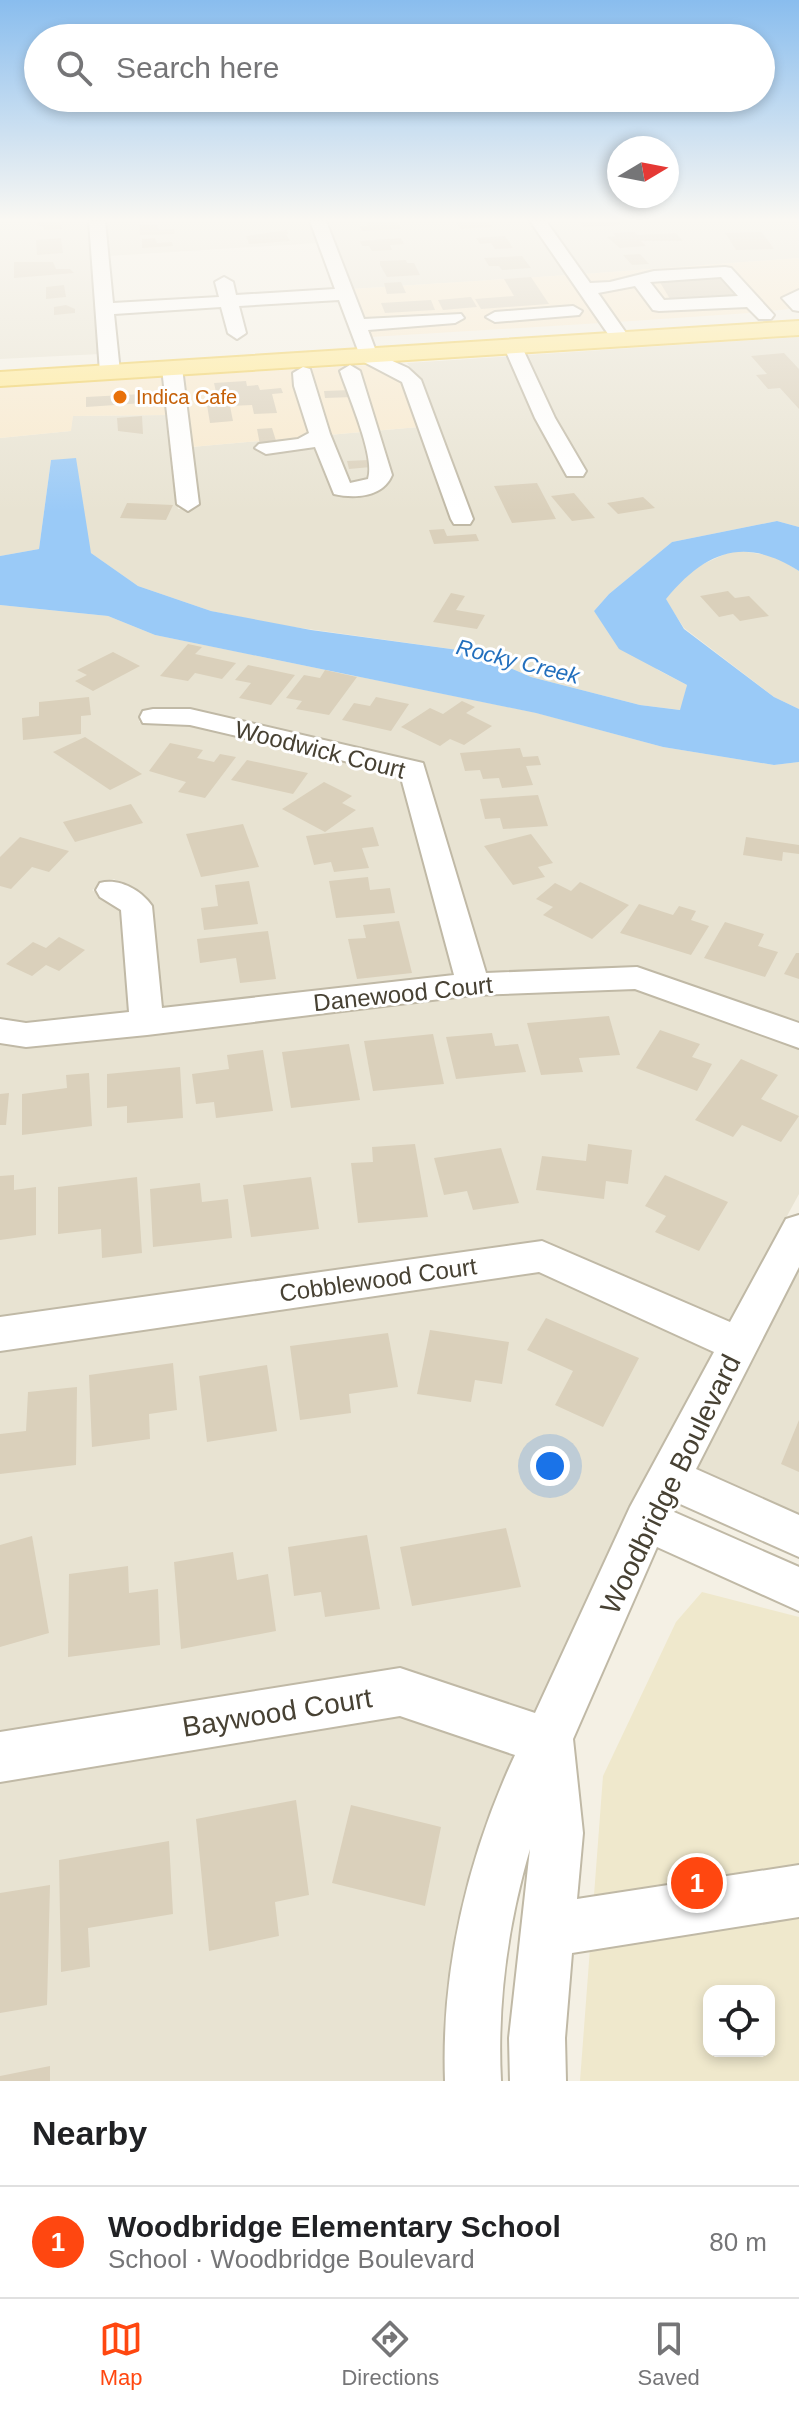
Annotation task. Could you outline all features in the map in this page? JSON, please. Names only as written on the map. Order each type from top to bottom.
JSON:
[{"type":"main road","points":[[0,379],[109,365],[360,348],[513,347],[611,325],[671,318]]},
{"type":"main road","points":[[0,363],[172,368],[296,367],[360,348],[544,321],[799,328]]},
{"type":"street","points":[[106,318],[109,365]]},
{"type":"street","points":[[233,318],[237,333]]},
{"type":"street","points":[[296,367],[342,489],[371,487],[382,475],[352,318]]},
{"type":"street","points":[[360,348],[455,318]]},
{"type":"street","points":[[509,318],[544,321],[552,318]]},
{"type":"street","points":[[592,318],[611,325]]},
{"type":"street","points":[[606,318],[611,325]]},
{"type":"street","points":[[513,347],[545,418],[575,471]]},
{"type":"street","points":[[360,348],[382,365],[400,369],[411,380],[462,519]]},
{"type":"street","points":[[172,368],[188,504]]},
{"type":"street","points":[[266,448],[300,445],[315,440],[320,434]]},
{"type":"street","name":"Woodwick Court","points":[[153,717],[190,717],[413,769],[473,984]]},
{"type":"street","points":[[111,890],[136,906],[147,1023]]},
{"type":"street","name":"Danewood Court","points":[[0,1031],[26,1035],[147,1023],[473,984],[637,978],[799,1036]]},
{"type":"street","name":"Woodbridge Boulevard","points":[[473,2081],[471,2037],[490,1895],[515,1812],[646,1521],[799,1230]]},
{"type":"street","name":"Cobblewood Court","points":[[0,1334],[542,1256],[738,1344]]},
{"type":"street","points":[[669,1478],[799,1536]]},
{"type":"street","points":[[646,1521],[799,1589]]},
{"type":"street","name":"Baywood Court","points":[[0,1757],[400,1692],[549,1742]]},
{"type":"street","name":"Woodbridge Boulevard","points":[[538,2081],[537,2038],[557,1833],[549,1742]]},
{"type":"street","points":[[548,1930],[799,1891]]},
{"type":"shaded area","points":[[0,318],[97,318],[100,354],[0,359]]},
{"type":"shaded area","points":[[364,318],[598,318],[601,323],[371,337]]},
{"type":"shaded area","points":[[614,318],[674,318],[617,322]]},
{"type":"shaded area","points":[[799,337],[799,527],[777,521],[672,542],[609,594],[594,611],[658,670],[687,685],[681,710],[640,705],[531,677],[473,652],[279,625],[211,611],[138,586],[91,553],[51,460],[39,549],[0,556],[0,438],[70,431],[73,416],[168,415],[178,509],[198,507],[191,447],[419,427],[453,523],[473,522],[420,379],[407,363]]},
{"type":"shaded area","points":[[371,365],[403,381],[419,427],[191,447],[182,376]]},
{"type":"shaded area","points":[[164,377],[168,415],[73,416],[71,431],[0,438],[0,387]]},
{"type":"shaded area","points":[[734,550],[775,556],[799,571],[799,709],[774,697],[684,628],[665,599],[682,579],[701,565]]},
{"type":"shaded area","points":[[0,605],[108,616],[155,635],[537,713],[663,747],[774,765],[799,762],[799,1026],[644,971],[486,975],[426,768],[419,763],[196,712],[143,710],[139,722],[185,723],[402,773],[456,977],[161,1012],[147,901],[114,879],[92,890],[121,910],[131,1015],[30,1026],[0,1021]]},
{"type":"shaded area","points":[[634,987],[799,1046],[799,1194],[728,1324],[551,1245],[0,1321],[0,1042],[475,993]]},
{"type":"shaded area","points":[[799,1267],[799,1519],[694,1471]]},
{"type":"shaded area","points":[[539,1269],[715,1348],[620,1527],[536,1717],[409,1674],[0,1737],[0,1347]]},
{"type":"shaded area","points":[[702,1592],[799,1617],[799,2081],[580,2081],[603,1776],[676,1622]]},
{"type":"shaded area","points":[[398,1712],[519,1753],[493,1806],[468,1889],[447,2081],[0,2081],[0,1777]]},
{"type":"water","points":[[76,458],[91,553],[138,586],[211,611],[311,630],[473,652],[531,677],[640,705],[680,710],[687,685],[619,649],[594,611],[609,594],[672,542],[777,521],[799,527],[799,571],[761,554],[727,554],[696,569],[666,599],[684,629],[774,697],[799,709],[799,762],[774,765],[663,747],[536,713],[155,635],[108,616],[0,605],[0,556],[39,549],[51,460]]},
{"type":"building","points":[[784,353],[799,369],[799,409],[780,388],[768,389],[756,375],[767,374],[751,356]]},
{"type":"building","points":[[246,381],[247,386],[258,385],[260,390],[281,388],[283,393],[272,394],[277,413],[254,414],[252,405],[230,406],[233,421],[210,423],[205,393],[216,392],[214,383]]},
{"type":"building","points":[[351,390],[353,397],[325,398],[324,391]]},
{"type":"building","points":[[143,394],[144,403],[86,407],[86,397]]},
{"type":"building","points":[[142,416],[143,434],[118,431],[117,418]]},
{"type":"building","points":[[272,428],[277,444],[260,445],[257,429]]},
{"type":"building","points":[[369,460],[371,467],[349,469],[347,461]]},
{"type":"building","points":[[537,483],[556,519],[512,523],[494,486]]},
{"type":"building","points":[[574,493],[595,518],[572,521],[551,496]]},
{"type":"building","points":[[643,497],[655,508],[618,514],[607,503]]},
{"type":"building","points":[[127,503],[173,505],[166,520],[120,518]]},
{"type":"building","points":[[444,529],[447,536],[476,534],[479,541],[434,544],[429,530]]},
{"type":"building","points":[[728,591],[735,598],[749,596],[769,616],[740,621],[733,614],[719,617],[700,596]]},
{"type":"building","points":[[451,593],[465,596],[456,610],[485,615],[477,629],[433,622]]},
{"type":"building","points":[[188,644],[202,647],[195,654],[236,663],[222,679],[195,673],[188,681],[160,676]]},
{"type":"building","points":[[113,652],[140,666],[93,691],[75,681],[87,675],[77,670]]},
{"type":"building","points":[[248,665],[295,675],[271,705],[239,698],[251,683],[235,680]]},
{"type":"building","points":[[325,670],[357,677],[329,715],[296,709],[302,701],[286,698],[304,675],[320,678]]},
{"type":"building","points":[[89,697],[91,715],[81,716],[81,734],[23,740],[22,718],[39,716],[39,702]]},
{"type":"building","points":[[376,697],[409,704],[391,731],[342,720],[354,703],[370,706]]},
{"type":"building","points":[[462,701],[475,707],[466,713],[492,726],[464,745],[450,739],[440,746],[401,727],[430,708],[443,714]]},
{"type":"building","points":[[85,737],[142,774],[110,790],[53,752]]},
{"type":"building","points":[[170,743],[203,750],[197,758],[214,762],[220,754],[236,757],[205,798],[178,792],[186,782],[149,771]]},
{"type":"building","points":[[520,748],[523,757],[538,756],[541,765],[526,766],[533,785],[502,788],[499,778],[483,779],[480,770],[465,771],[460,753]]},
{"type":"building","points":[[247,760],[308,773],[293,794],[231,780]]},
{"type":"building","points":[[324,782],[352,796],[342,803],[356,810],[325,832],[282,809]]},
{"type":"building","points":[[538,795],[548,826],[503,829],[500,818],[485,819],[480,799]]},
{"type":"building","points":[[131,804],[143,823],[75,842],[63,822]]},
{"type":"building","points":[[243,824],[259,867],[201,877],[186,834]]},
{"type":"building","points":[[373,827],[379,846],[362,848],[369,868],[334,872],[331,862],[314,865],[306,836]]},
{"type":"building","points":[[531,834],[553,863],[538,867],[545,877],[513,885],[484,846]]},
{"type":"building","points":[[20,837],[69,851],[49,872],[32,867],[11,889],[0,886],[0,857]]},
{"type":"building","points":[[746,837],[799,845],[799,854],[783,852],[782,861],[743,855]]},
{"type":"building","points":[[368,877],[370,890],[390,888],[395,913],[336,918],[329,881]]},
{"type":"building","points":[[249,881],[258,924],[204,930],[201,908],[218,906],[215,885]]},
{"type":"building","points":[[580,882],[629,905],[592,939],[543,915],[553,907],[536,899],[555,883],[571,891]]},
{"type":"building","points":[[639,904],[673,915],[679,906],[696,911],[691,920],[709,926],[691,955],[620,933]]},
{"type":"building","points":[[399,921],[412,973],[357,979],[348,939],[366,938],[363,925]]},
{"type":"building","points":[[725,922],[764,934],[758,946],[778,952],[765,977],[704,958]]},
{"type":"building","points":[[268,931],[276,979],[240,983],[236,958],[200,963],[197,939]]},
{"type":"building","points":[[59,937],[85,950],[59,971],[46,965],[32,976],[6,964],[33,942],[46,948]]},
{"type":"building","points":[[796,953],[799,953],[799,979],[784,974]]},
{"type":"building","points":[[609,1016],[620,1055],[579,1058],[583,1072],[541,1075],[527,1023]]},
{"type":"building","points":[[660,1030],[700,1044],[692,1057],[712,1064],[697,1091],[636,1068]]},
{"type":"building","points":[[492,1033],[495,1046],[518,1044],[526,1072],[456,1079],[446,1037]]},
{"type":"building","points":[[433,1034],[444,1084],[373,1091],[364,1041]]},
{"type":"building","points":[[349,1044],[360,1100],[291,1108],[282,1052]]},
{"type":"building","points":[[263,1050],[273,1111],[216,1118],[214,1102],[196,1104],[192,1074],[229,1069],[227,1055]]},
{"type":"building","points":[[741,1059],[778,1075],[761,1099],[799,1116],[781,1142],[742,1125],[733,1137],[695,1120]]},
{"type":"building","points":[[180,1067],[183,1118],[127,1123],[127,1106],[107,1108],[107,1074]]},
{"type":"building","points":[[89,1073],[92,1126],[22,1135],[22,1094],[67,1088],[66,1075]]},
{"type":"building","points":[[9,1093],[6,1125],[0,1125],[0,1094]]},
{"type":"building","points":[[415,1144],[428,1217],[358,1223],[351,1163],[373,1162],[372,1147]]},
{"type":"building","points":[[588,1144],[632,1150],[628,1184],[606,1181],[604,1199],[536,1190],[542,1156],[586,1161]]},
{"type":"building","points":[[501,1148],[519,1203],[473,1210],[467,1191],[444,1195],[434,1158]]},
{"type":"building","points":[[14,1175],[14,1190],[36,1187],[36,1235],[0,1240],[0,1176]]},
{"type":"building","points":[[665,1175],[728,1202],[699,1251],[655,1232],[666,1216],[645,1206]]},
{"type":"building","points":[[137,1177],[142,1253],[102,1258],[101,1229],[58,1234],[58,1187]]},
{"type":"building","points":[[311,1177],[319,1229],[251,1237],[243,1185]]},
{"type":"building","points":[[200,1183],[202,1202],[228,1199],[232,1238],[153,1247],[150,1189]]},
{"type":"building","points":[[546,1318],[639,1358],[603,1427],[555,1405],[573,1371],[527,1350]]},
{"type":"building","points":[[430,1330],[509,1342],[502,1384],[475,1380],[471,1402],[417,1394]]},
{"type":"building","points":[[388,1333],[398,1387],[349,1394],[351,1413],[300,1420],[290,1346]]},
{"type":"building","points":[[173,1363],[177,1410],[149,1414],[150,1439],[92,1447],[89,1375]]},
{"type":"building","points":[[267,1365],[277,1431],[207,1442],[199,1376]]},
{"type":"building","points":[[77,1387],[76,1465],[0,1474],[0,1434],[26,1431],[28,1392]]},
{"type":"building","points":[[799,1420],[799,1472],[781,1464]]},
{"type":"building","points":[[506,1528],[521,1587],[412,1606],[400,1547]]},
{"type":"building","points":[[367,1535],[380,1609],[325,1617],[321,1592],[294,1596],[288,1547]]},
{"type":"building","points":[[32,1536],[49,1633],[0,1647],[0,1545]]},
{"type":"building","points":[[233,1552],[237,1580],[268,1574],[276,1631],[181,1649],[174,1562]]},
{"type":"building","points":[[128,1566],[129,1593],[158,1589],[160,1645],[68,1657],[69,1574]]},
{"type":"building","points":[[296,1800],[309,1895],[275,1902],[279,1936],[209,1951],[196,1819]]},
{"type":"building","points":[[351,1805],[441,1827],[425,1906],[332,1883]]},
{"type":"building","points":[[169,1841],[173,1914],[88,1928],[90,1967],[61,1972],[59,1860]]},
{"type":"building","points":[[50,1885],[47,2005],[0,2013],[0,1893]]},
{"type":"building","points":[[50,2066],[50,2081],[0,2081],[0,2076]]},
{"type":"place","name":"Indica Cafe","points":[[120,397]]},
{"type":"place","name":"Woodbridge Elementary School","points":[[697,1883]]},
{"type":"water label","name":"Rocky Creek","points":[[518,661]]}]
